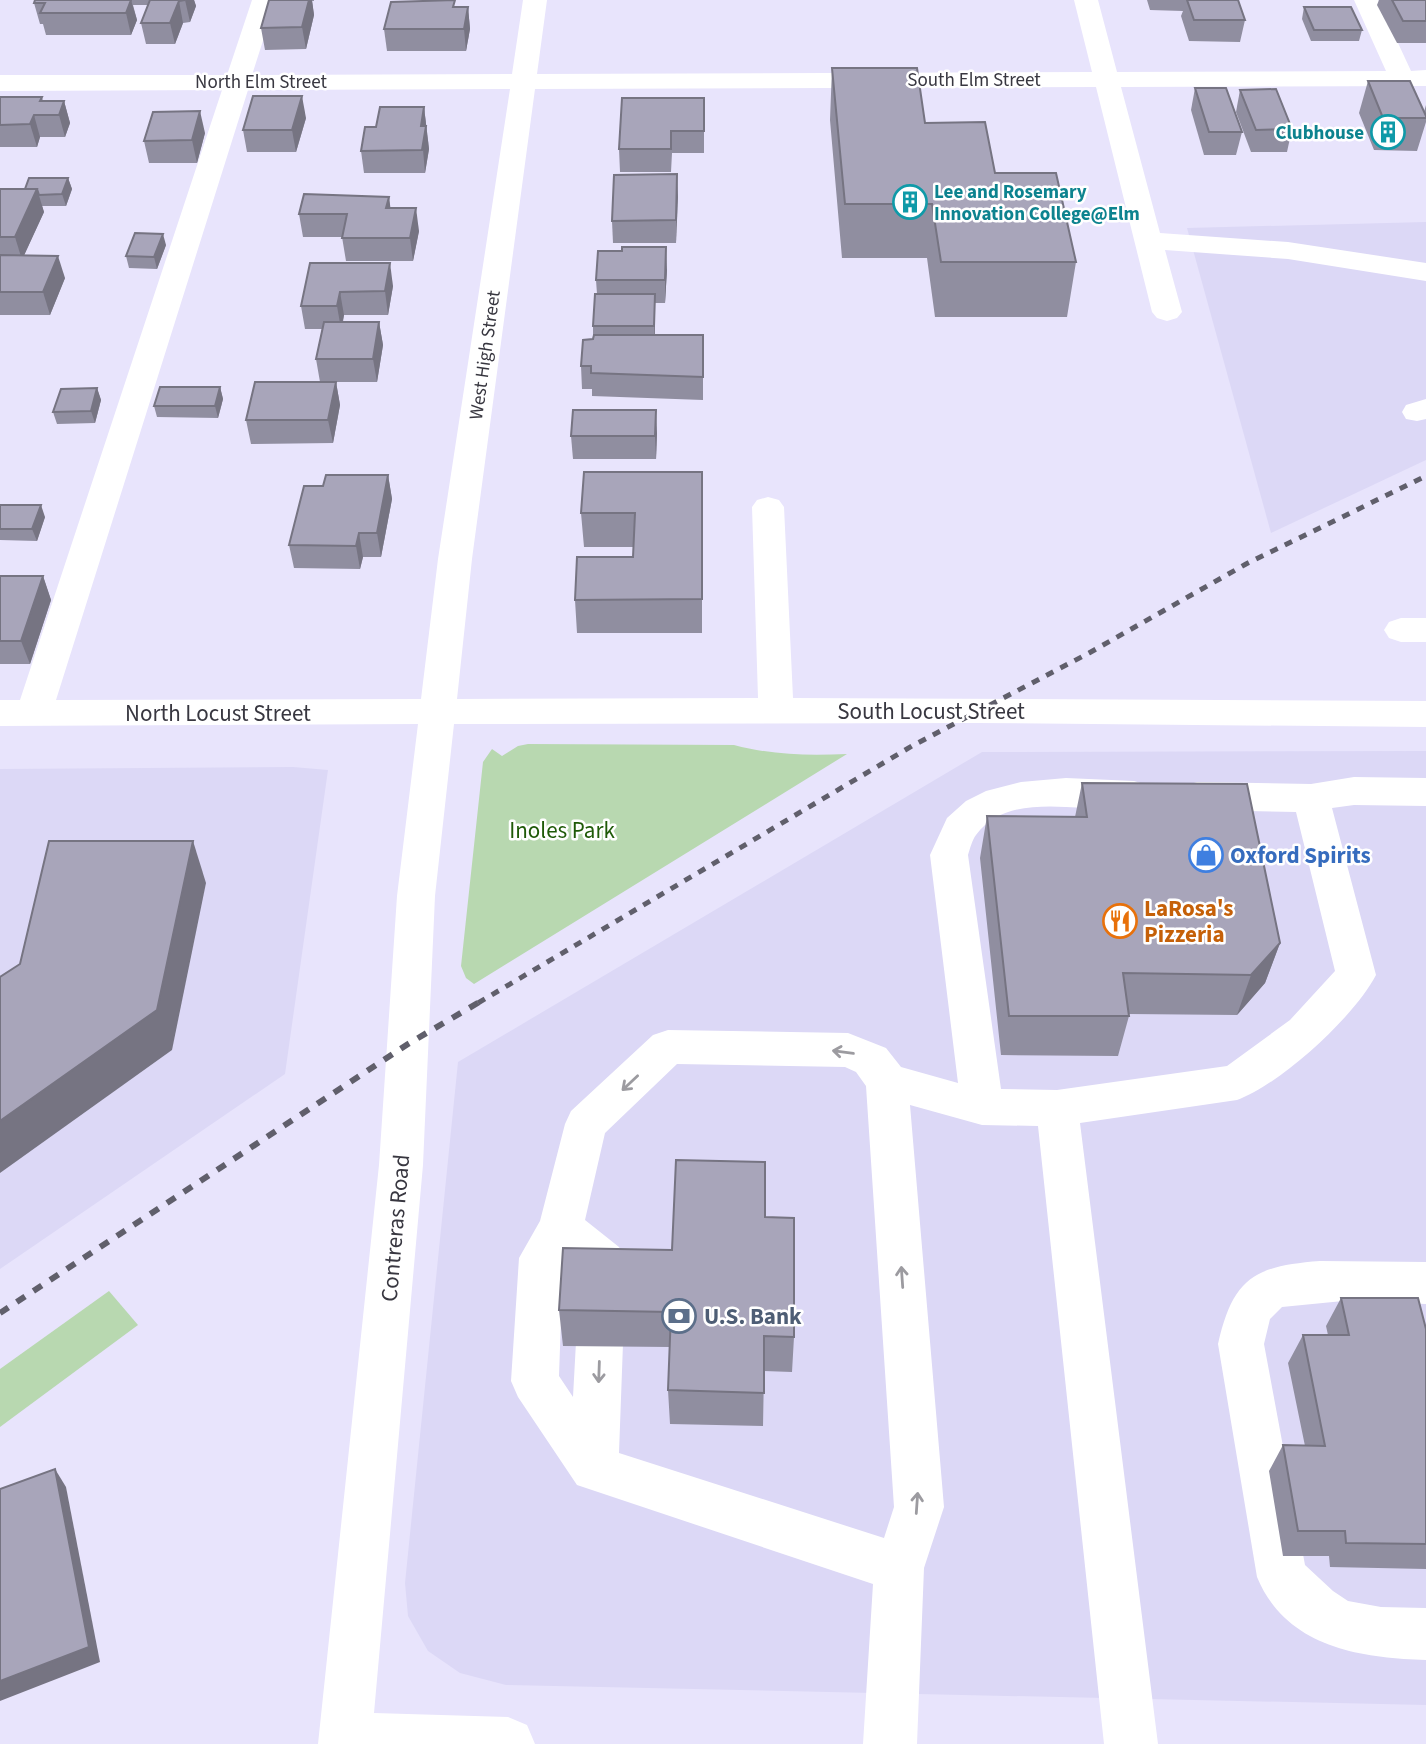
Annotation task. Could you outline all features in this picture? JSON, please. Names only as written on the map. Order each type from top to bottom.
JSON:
[{"type":"street","points":[[17,713],[239,81],[264,0]]},
{"type":"street","name":"West High Street","points":[[437,711],[455,559],[535,0]]},
{"type":"street","points":[[1086,0],[1167,312]]},
{"type":"street","points":[[1366,0],[1414,78]]},
{"type":"street","name":"South Elm Street","points":[[523,81],[1414,78]]},
{"type":"street","name":"North Elm Street","points":[[0,83],[523,81]]},
{"type":"street","points":[[1148,241],[1216,242],[1300,250],[1426,272]]},
{"type":"street","points":[[768,507],[776,712]]},
{"type":"street","name":"South Locust Street","points":[[437,711],[977,710],[1426,714]]},
{"type":"street","name":"North Locust Street","points":[[17,713],[437,711]]},
{"type":"street","name":"Contreras Road","points":[[345,1741],[401,1165],[416,896],[437,711]]},
{"type":"street","points":[[982,1107],[949,855],[961,826],[991,804],[1026,793],[1311,798],[1354,790],[1426,792]]},
{"type":"street","points":[[887,1081],[982,1107],[1057,1108],[1237,1082],[1305,1032],[1356,975],[1311,798]]},
{"type":"street","points":[[890,1744],[899,1569],[919,1507],[887,1081],[871,1060],[848,1050],[668,1047],[586,1124],[561,1227],[541,1258],[535,1381],[594,1468],[899,1569]]},
{"type":"street","points":[[1057,1108],[1131,1744]]},
{"type":"street","points":[[561,1227],[603,1261],[594,1468]]},
{"type":"street","points":[[1426,1283],[1289,1283],[1265,1293],[1248,1313],[1241,1344],[1282,1577],[1305,1604],[1342,1628],[1393,1634],[1426,1634]]},
{"type":"street","points":[[345,1741],[508,1744]]},
{"type":"shaded area","points":[[1426,222],[1426,460],[1271,533],[1187,228]]},
{"type":"shaded area","points":[[1426,751],[1426,1705],[506,1685],[460,1673],[428,1651],[408,1616],[405,1583],[458,1062],[982,752]]},
{"type":"shaded area","points":[[293,767],[328,770],[285,1074],[0,1269],[0,769]]},
{"type":"green space","name":"Inoles Park","points":[[734,745],[790,754],[847,754],[474,984],[466,978],[461,966],[483,762],[492,749],[502,756],[518,746]]},
{"type":"green space","points":[[109,1291],[138,1325],[0,1427],[0,1369]]},
{"type":"building","points":[[35,0],[131,0],[126,13],[40,13],[45,3],[34,3]]},
{"type":"building","points":[[150,0],[185,0],[179,1],[170,23],[141,23]]},
{"type":"building","points":[[269,0],[309,0],[302,27],[261,28]]},
{"type":"building","points":[[455,0],[453,7],[468,7],[464,29],[384,29],[391,2]]},
{"type":"building","points":[[1187,0],[1238,0],[1245,20],[1194,20]]},
{"type":"building","points":[[1392,0],[1426,0],[1426,21],[1403,21]]},
{"type":"building","points":[[1304,7],[1351,7],[1362,30],[1314,30]]},
{"type":"building","points":[[832,68],[917,68],[925,123],[985,122],[995,173],[1056,173],[1076,262],[941,262],[932,204],[845,204]]},
{"type":"building","points":[[1368,81],[1410,81],[1426,118],[1383,118]]},
{"type":"building","points":[[1195,88],[1226,88],[1242,132],[1209,132]]},
{"type":"building","points":[[1276,89],[1292,129],[1256,130],[1240,90]]},
{"type":"building","points":[[253,96],[302,96],[292,130],[243,130]]},
{"type":"building","points":[[0,97],[42,97],[40,101],[64,101],[59,115],[34,115],[30,124],[0,125]]},
{"type":"building","points":[[622,98],[704,98],[704,131],[671,131],[671,149],[619,149]]},
{"type":"building","points":[[380,107],[424,107],[421,126],[426,126],[422,150],[361,151],[365,127],[376,127]]},
{"type":"building","points":[[200,111],[192,140],[144,141],[153,112]]},
{"type":"building","points":[[677,174],[676,220],[612,221],[614,175]]},
{"type":"building","points":[[29,178],[68,178],[62,194],[39,195],[37,189],[25,189]]},
{"type":"building","points":[[0,189],[37,189],[15,237],[0,237]]},
{"type":"building","points":[[304,194],[389,197],[386,208],[416,208],[410,238],[342,238],[347,214],[299,214]]},
{"type":"building","points":[[135,233],[163,234],[154,257],[126,256]]},
{"type":"building","points":[[622,247],[666,247],[665,280],[596,280],[598,251],[622,251]]},
{"type":"building","points":[[0,255],[58,256],[43,292],[0,292]]},
{"type":"building","points":[[310,263],[390,263],[385,291],[340,292],[337,306],[301,306]]},
{"type":"building","points":[[595,294],[655,294],[654,326],[593,326]]},
{"type":"building","points":[[324,322],[379,322],[373,359],[316,359]]},
{"type":"building","points":[[594,335],[703,335],[703,377],[591,373],[591,366],[581,366],[583,340],[593,339]]},
{"type":"building","points":[[255,382],[336,382],[328,420],[246,420]]},
{"type":"building","points":[[160,387],[220,387],[215,406],[154,406]]},
{"type":"building","points":[[97,388],[91,411],[53,412],[61,389]]},
{"type":"building","points":[[573,410],[656,410],[655,436],[571,436]]},
{"type":"building","points":[[584,472],[702,472],[702,599],[575,600],[577,557],[633,557],[635,513],[581,513]]},
{"type":"building","points":[[326,475],[388,475],[377,533],[359,533],[356,546],[289,545],[304,486],[323,486]]},
{"type":"building","points":[[0,505],[41,505],[32,529],[0,529]]},
{"type":"building","points":[[0,576],[43,576],[21,641],[0,641]]},
{"type":"building","name":"LaRosa's Pizzeria","points":[[1082,783],[1247,784],[1280,943],[1251,975],[1123,973],[1129,1016],[1009,1016],[987,816],[1087,817]]},
{"type":"building","points":[[49,841],[193,841],[157,1010],[0,1121],[0,977],[20,964]]},
{"type":"building","name":"U.S. Bank","points":[[676,1160],[765,1162],[765,1217],[794,1218],[794,1337],[764,1336],[764,1393],[668,1390],[671,1312],[559,1310],[563,1248],[672,1250]]},
{"type":"building","points":[[1341,1298],[1418,1298],[1426,1329],[1426,1544],[1346,1543],[1345,1531],[1298,1531],[1283,1445],[1325,1446],[1303,1335],[1349,1335]]},
{"type":"building","points":[[55,1469],[89,1647],[0,1681],[0,1489]]},
{"type":"railway","points":[[478,1003],[912,746],[1089,653],[1246,564],[1426,476]]},
{"type":"railway","points":[[0,1313],[408,1044],[481,1001]]},
{"type":"place","name":"Clubhouse","points":[[1388,132]]},
{"type":"place","name":"Lee and Rosemary Innovation College@Elm","points":[[910,202]]},
{"type":"place","name":"Oxford Spirits","points":[[1206,855]]},
{"type":"place","name":"LaRosa's Pizzeria","points":[[1120,921]]},
{"type":"place","name":"U.S. Bank","points":[[679,1316]]}]
